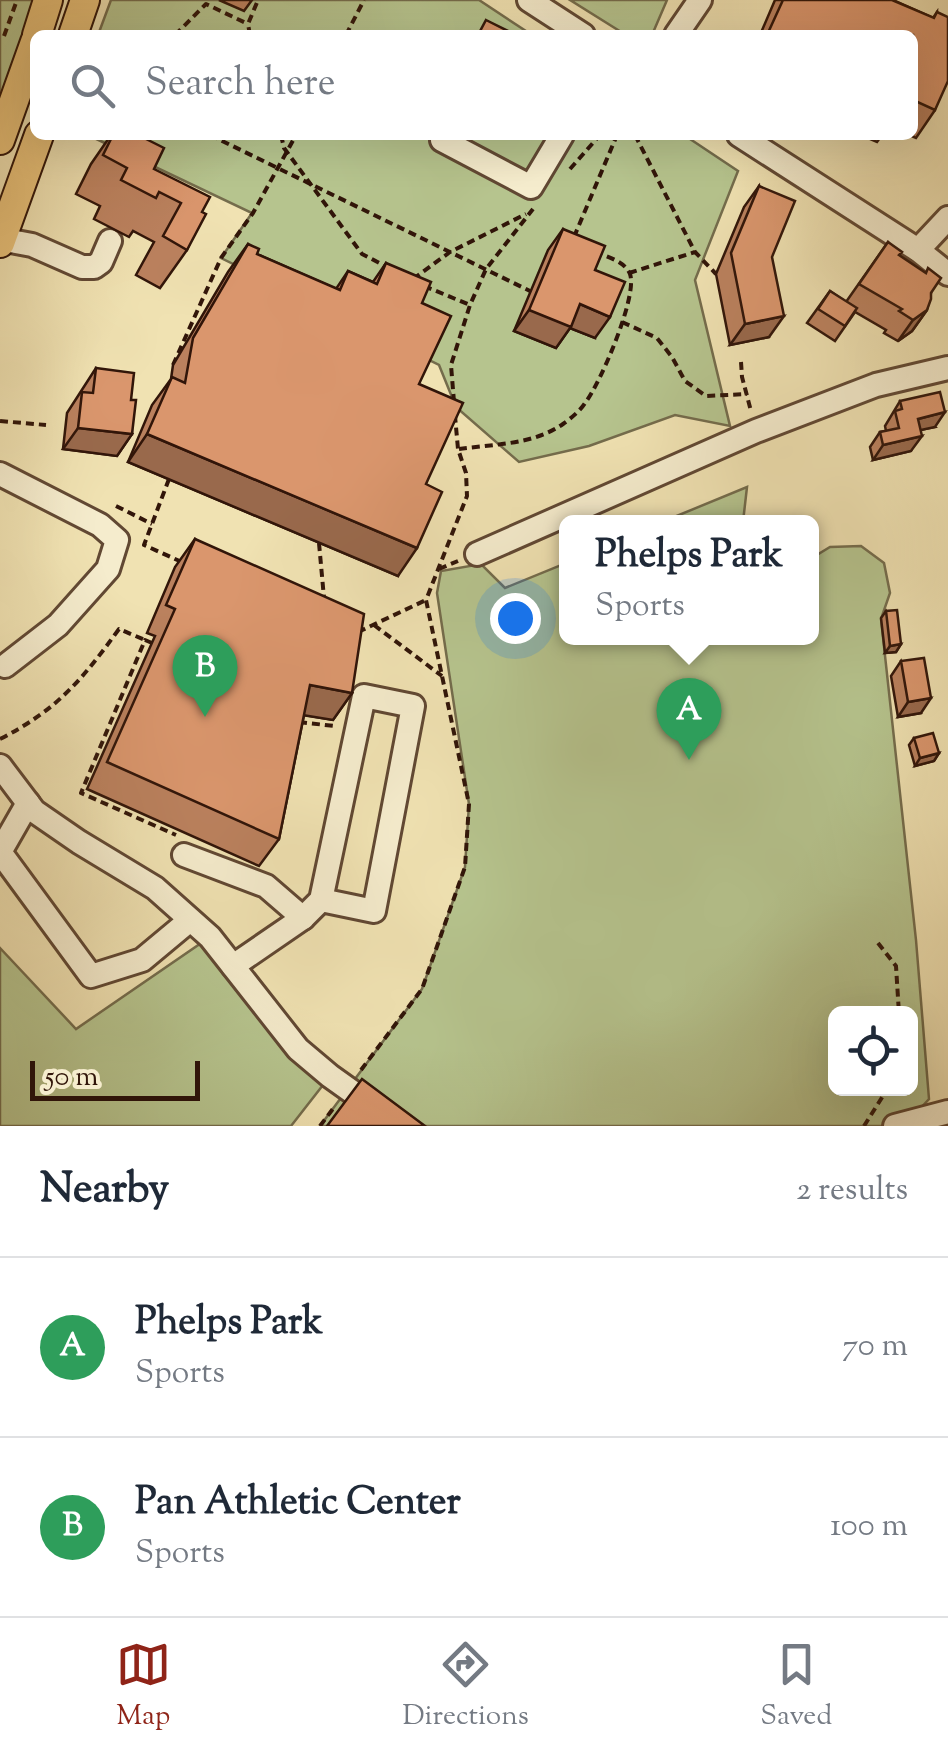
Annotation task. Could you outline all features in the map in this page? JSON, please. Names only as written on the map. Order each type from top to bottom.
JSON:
[{"type":"main road","points":[[39,30],[48,0]]},
{"type":"main road","points":[[76,30],[85,0]]},
{"type":"main road","points":[[0,140],[30,55]]},
{"type":"main road","points":[[1,241],[37,140]]},
{"type":"street","points":[[530,0],[563,9],[579,30]]},
{"type":"street","points":[[679,30],[700,0]]},
{"type":"street","points":[[442,140],[531,186],[559,140]]},
{"type":"street","points":[[746,140],[918,250],[948,274]]},
{"type":"street","points":[[918,250],[948,218]]},
{"type":"street","points":[[1,241],[32,244],[82,267],[101,262],[110,241]]},
{"type":"street","points":[[565,515],[756,430],[876,385],[948,368]]},
{"type":"street","points":[[0,474],[100,525],[118,540],[108,569],[58,626],[2,663]]},
{"type":"street","points":[[478,554],[559,518]]},
{"type":"street","points":[[232,966],[303,918],[320,900],[364,696],[413,706],[374,911],[320,900]]},
{"type":"street","points":[[0,766],[34,811],[155,888],[210,937],[298,1049],[400,1126]]},
{"type":"street","points":[[28,803],[0,852],[92,976],[142,960],[190,920]]},
{"type":"street","points":[[187,848],[266,886],[303,918]]},
{"type":"street","points":[[895,1126],[948,1112]]},
{"type":"path","points":[[4,36],[17,0]]},
{"type":"path","points":[[249,30],[258,0]]},
{"type":"path","points":[[349,30],[364,0]]},
{"type":"path","points":[[179,30],[206,2],[248,24]]},
{"type":"path","points":[[220,140],[530,291]]},
{"type":"path","points":[[282,140],[284,148],[362,254],[394,272]]},
{"type":"path","points":[[173,365],[221,258],[253,213],[293,140]]},
{"type":"path","points":[[561,179],[596,140]]},
{"type":"path","points":[[572,241],[615,140]]},
{"type":"path","points":[[638,140],[696,252],[716,274]]},
{"type":"path","points":[[320,1126],[422,989],[465,867],[469,804],[426,600],[466,496],[451,365],[486,270],[532,210],[450,252],[410,280],[470,305]]},
{"type":"path","points":[[458,449],[538,437],[563,424],[584,406],[598,382],[630,297],[629,273],[624,266],[588,248]]},
{"type":"path","points":[[629,273],[696,252]]},
{"type":"path","points":[[622,322],[657,338],[685,382],[706,396],[746,394]]},
{"type":"path","points":[[741,362],[756,430]]},
{"type":"path","points":[[0,421],[46,425]]},
{"type":"path","points":[[442,426],[458,434]]},
{"type":"path","points":[[170,480],[144,545],[199,570]]},
{"type":"path","points":[[319,543],[324,611]]},
{"type":"path","points":[[352,634],[426,600]]},
{"type":"path","points":[[374,625],[442,676]]},
{"type":"path","points":[[0,739],[30,724],[62,698],[92,667],[119,629],[152,643]]},
{"type":"path","points":[[144,640],[81,793],[187,848]]},
{"type":"path","points":[[294,721],[335,726]]},
{"type":"path","points":[[878,943],[896,966],[898,1006]]},
{"type":"path","points":[[864,1126],[883,1096]]},
{"type":"green space","points":[[0,0],[48,0],[38,30],[30,30],[30,52],[0,140]]},
{"type":"green space","points":[[111,0],[479,0],[524,30],[100,30]]},
{"type":"green space","points":[[570,0],[667,0],[654,30],[618,30]]},
{"type":"green space","points":[[99,140],[692,140],[738,171],[695,280],[730,426],[675,415],[589,446],[519,462],[456,407],[439,365],[221,258],[252,213]]},
{"type":"green space","points":[[747,487],[744,515],[679,515]]},
{"type":"green space","points":[[861,546],[884,563],[890,593],[881,619],[929,1099],[904,1126],[320,1126],[422,989],[465,867],[469,804],[437,593],[441,571],[481,564],[505,588],[559,566],[559,645],[819,645],[819,554],[830,547]]},
{"type":"green space","points":[[210,937],[330,1076],[291,1126],[0,1126],[0,948],[76,1029]]},
{"type":"building","points":[[783,0],[892,0],[934,18],[937,12],[948,17],[948,81],[935,110],[918,102],[918,30],[769,30]]},
{"type":"building","points":[[486,20],[506,30],[481,30]]},
{"type":"building","points":[[110,140],[148,140],[164,148],[154,169],[210,197],[202,212],[206,214],[187,250],[163,236],[181,203],[159,192],[156,198],[121,180],[127,168],[103,155]]},
{"type":"building","points":[[759,186],[795,201],[772,257],[784,316],[745,324],[731,253]]},
{"type":"building","points":[[563,229],[605,246],[595,270],[625,282],[610,317],[580,304],[571,327],[529,310]]},
{"type":"building","points":[[888,242],[902,252],[899,255],[941,278],[931,293],[927,310],[913,320],[899,311],[902,309],[859,284]]},
{"type":"building","points":[[248,244],[259,249],[257,254],[340,290],[348,271],[377,284],[386,263],[431,282],[422,303],[451,316],[419,384],[463,403],[426,484],[442,492],[417,548],[147,434],[172,377],[185,383],[193,338]]},
{"type":"building","points":[[830,291],[857,308],[845,326],[818,309]]},
{"type":"building","points":[[96,368],[134,373],[132,434],[78,428],[82,392],[93,393]]},
{"type":"building","points":[[940,392],[945,412],[918,419],[922,436],[883,445],[880,432],[899,428],[895,411],[902,409],[900,401]]},
{"type":"building","points":[[195,539],[364,614],[352,693],[310,685],[279,839],[107,762],[175,609],[166,605]]},
{"type":"building","points":[[897,610],[901,644],[890,646],[886,611]]},
{"type":"building","points":[[924,658],[931,698],[908,702],[901,661]]},
{"type":"building","points":[[933,733],[939,753],[920,758],[914,738]]},
{"type":"building","points":[[362,1079],[425,1126],[327,1126]]},
{"type":"place","name":"Pan Athletic Center","points":[[205,717]]},
{"type":"place","name":"Phelps Park","points":[[689,760]]}]
